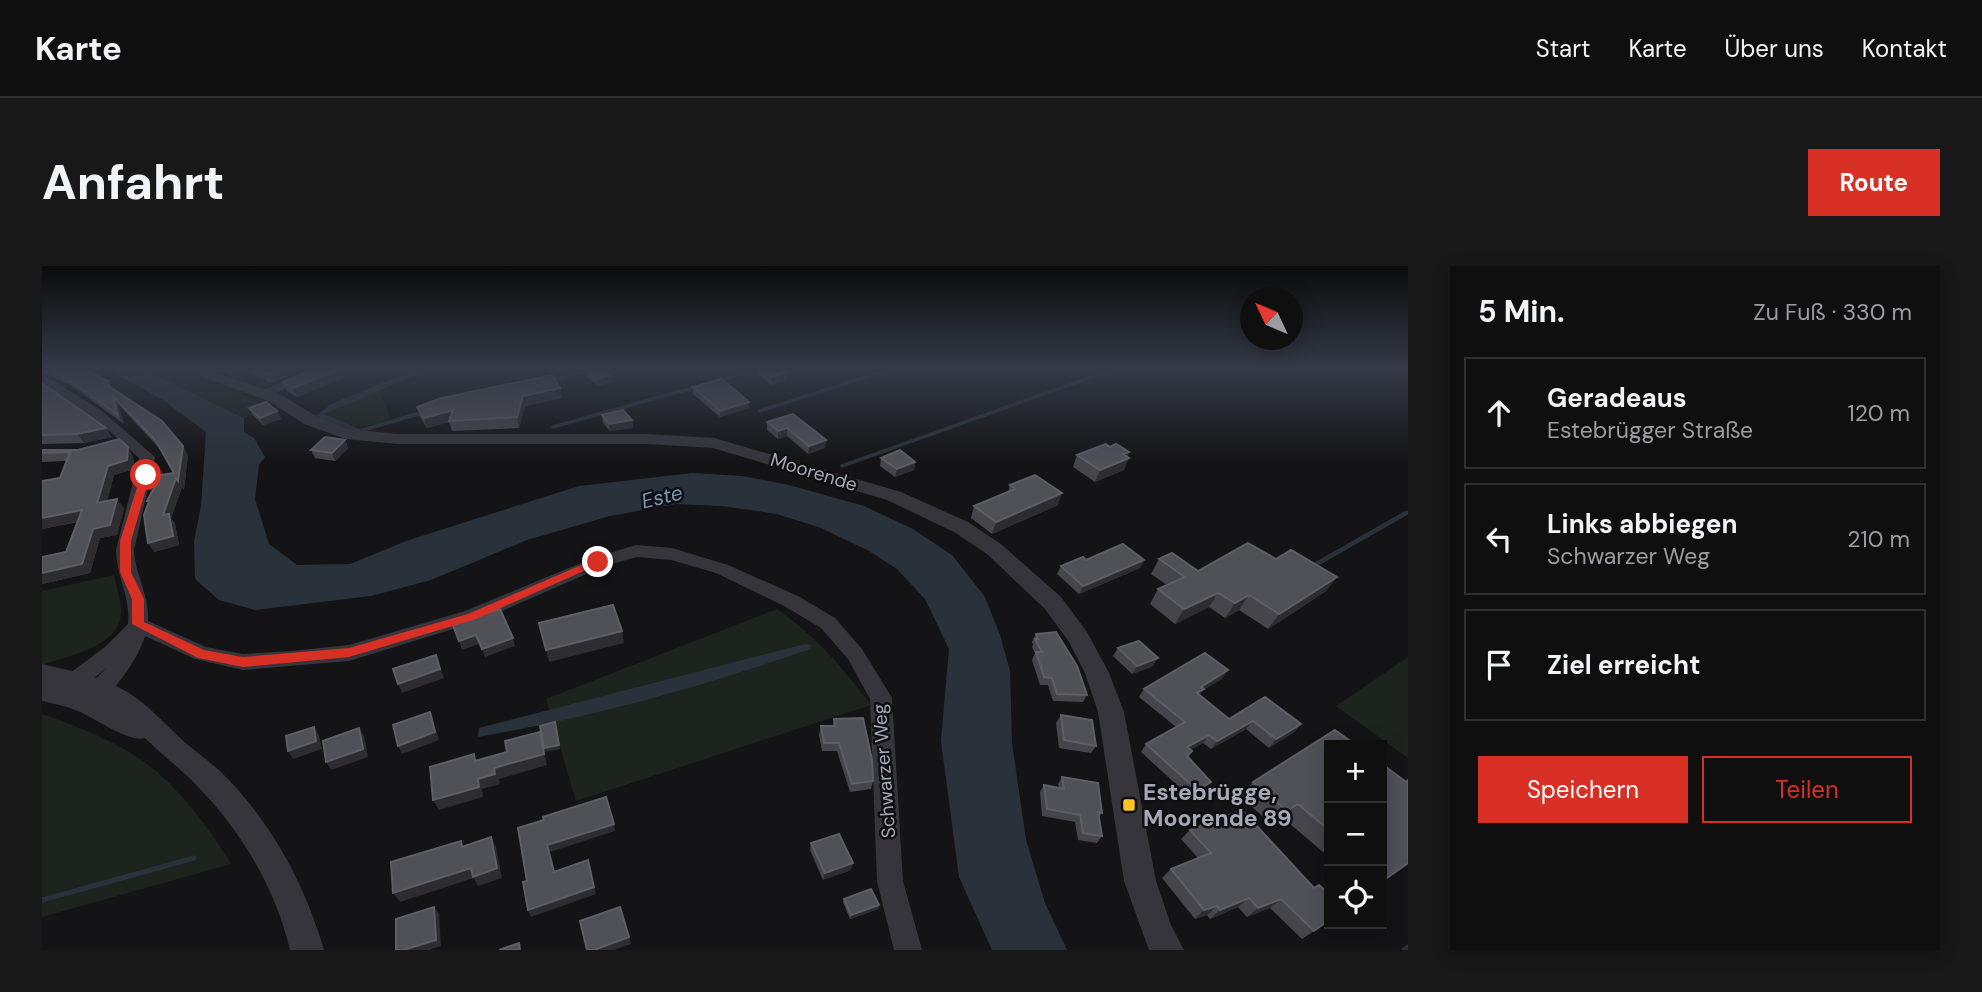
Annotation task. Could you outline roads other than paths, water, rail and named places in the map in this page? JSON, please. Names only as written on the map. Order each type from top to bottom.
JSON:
[{"type":"street","points":[[71,692],[138,624],[138,599],[126,572],[125,541],[146,475],[147,457],[130,439],[75,399]]},
{"type":"street","name":"Moorende","points":[[273,399],[323,426],[367,438],[660,439],[732,446],[911,502],[978,538],[1053,603],[1079,638],[1097,673],[1111,712],[1140,881],[1158,934],[1167,950]]},
{"type":"street","points":[[108,447],[130,439]]},
{"type":"street","name":"Schwarzer Weg","points":[[138,624],[202,654],[243,662],[291,659],[349,653],[472,617],[598,562],[636,551],[671,554],[722,569],[791,601],[828,623],[855,653],[881,698],[890,881],[908,950]]},
{"type":"street","points":[[42,674],[173,748],[210,780],[251,833],[294,909],[307,950]]},
{"type":"water","name":"Este","points":[[161,399],[205,399],[244,418],[244,432],[254,438],[265,457],[259,465],[255,499],[269,544],[297,565],[350,564],[406,541],[579,486],[693,473],[742,476],[789,485],[864,506],[913,529],[952,555],[985,597],[1000,635],[1010,671],[1012,743],[1026,840],[1045,903],[1067,950],[992,950],[959,877],[941,741],[949,649],[925,599],[897,569],[869,551],[821,528],[777,514],[722,506],[676,504],[610,516],[527,540],[431,580],[371,596],[255,610],[219,600],[195,579],[194,541],[201,506],[206,432]]},
{"type":"water","points":[[343,399],[359,399],[324,414],[360,429],[461,399],[474,399],[363,432],[316,416],[331,404]]},
{"type":"water","points":[[805,644],[811,645],[810,649],[687,688],[562,720],[478,737],[479,728]]},
{"type":"waterway","points":[[553,427],[653,399]]},
{"type":"waterway","points":[[760,411],[798,399]]},
{"type":"waterway","points":[[842,466],[1030,399]]},
{"type":"waterway","points":[[1403,515],[1408,512]]},
{"type":"waterway","points":[[1313,566],[1406,513]]},
{"type":"waterway","points":[[42,900],[194,858]]},
{"type":"waterway","points":[[1404,950],[1408,947]]},
{"type":"place","name":"Estebrügge, Moorende 89","points":[[1129,805]]}]
